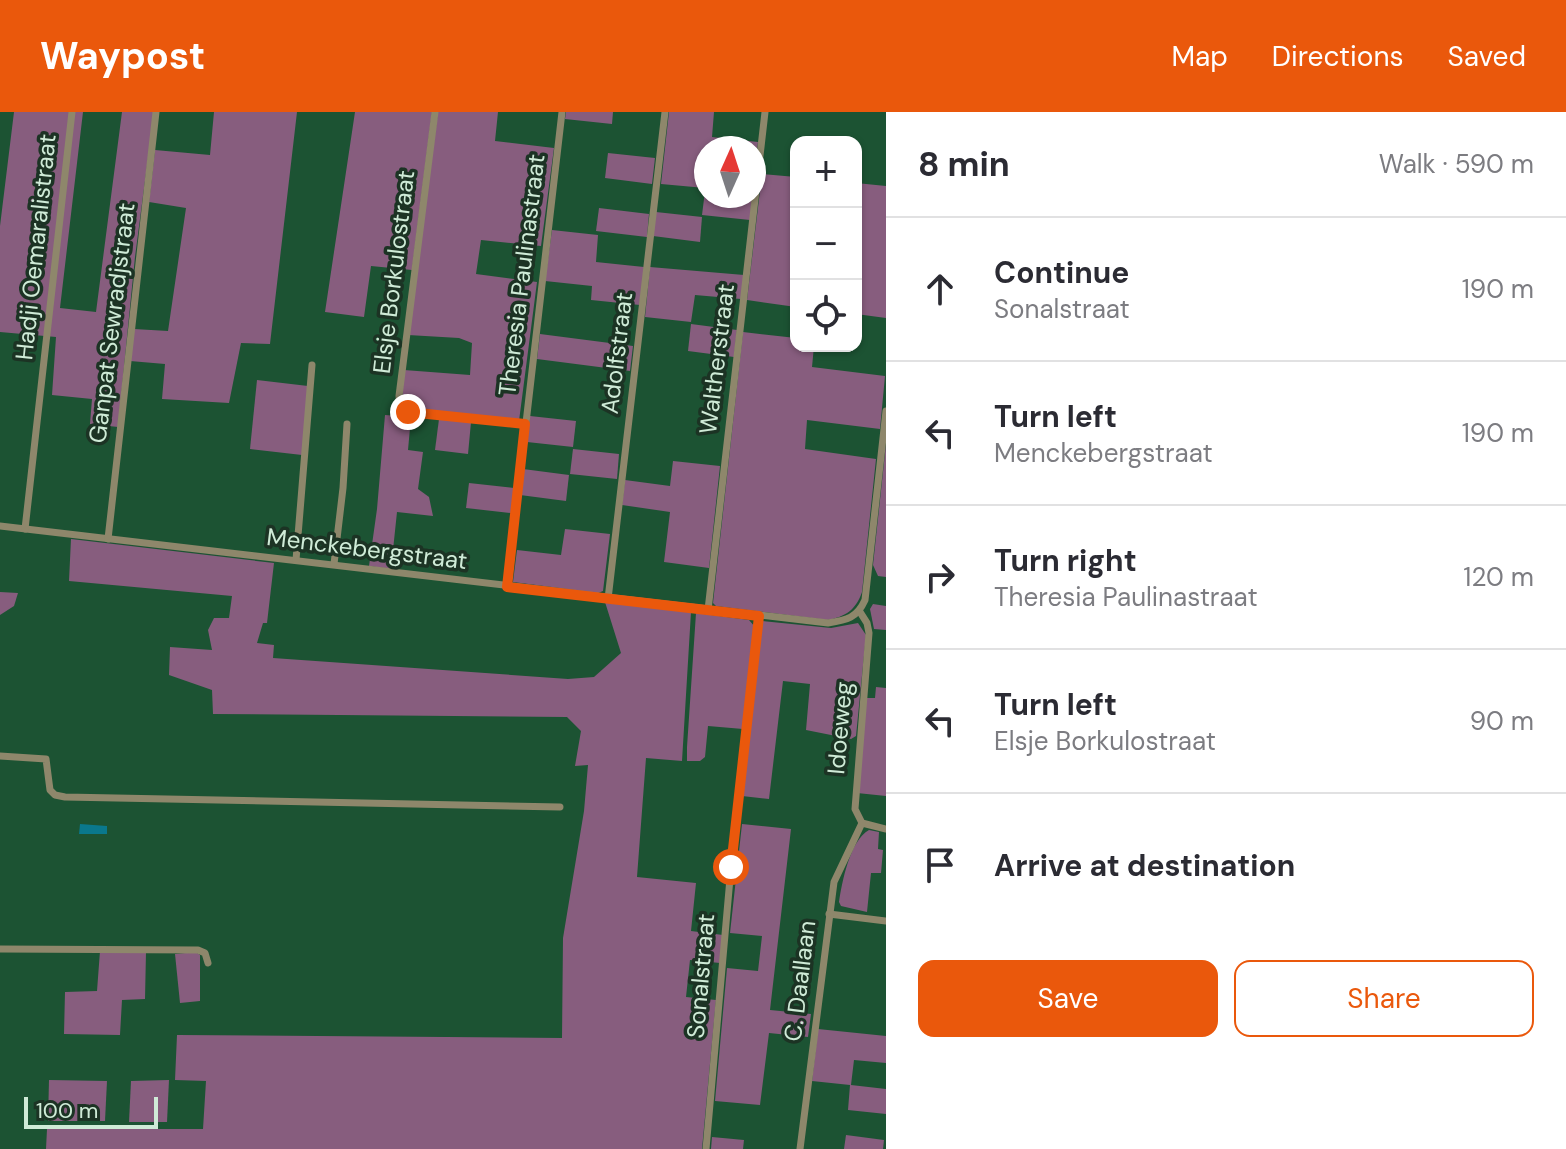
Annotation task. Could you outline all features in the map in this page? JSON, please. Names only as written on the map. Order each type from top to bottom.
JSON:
[{"type":"street","name":"Hadji Oemaralistraat","points":[[25,529],[72,112]]},
{"type":"street","name":"Ganpat Sewradjstraat","points":[[108,539],[156,112]]},
{"type":"street","name":"Elsje Borkulostraat","points":[[435,112],[400,407],[423,414],[525,424]]},
{"type":"street","name":"Theresia Paulinastraat","points":[[507,587],[562,112]]},
{"type":"street","name":"Adolfstraat","points":[[608,599],[665,112]]},
{"type":"street","name":"Waltherstraat","points":[[708,610],[765,112]]},
{"type":"street","points":[[296,560],[312,365]]},
{"type":"street","points":[[860,612],[869,577],[886,411]]},
{"type":"street","points":[[334,564],[347,424]]},
{"type":"street","name":"Menckebergstraat","points":[[0,526],[828,623],[843,621],[860,612]]},
{"type":"street","name":"Idoeweg","points":[[860,612],[869,633],[854,801],[856,815],[862,823]]},
{"type":"street","name":"Sonalstraat","points":[[706,1149],[731,867],[759,616]]},
{"type":"street","points":[[0,756],[46,759],[50,790],[55,795],[65,797],[560,807]]},
{"type":"street","points":[[862,823],[886,829]]},
{"type":"street","name":"C. Daallaan","points":[[800,1149],[834,882],[862,823]]},
{"type":"street","points":[[829,914],[886,921]]},
{"type":"street","points":[[0,949],[198,950],[205,953],[208,963]]},
{"type":"shaded area","points":[[14,112],[83,112],[60,308],[96,312],[122,112],[154,112],[135,257],[118,427],[90,424],[92,399],[52,395],[56,337],[0,332],[0,226]]},
{"type":"shaded area","points":[[214,112],[297,112],[270,344],[241,343],[229,403],[162,399],[165,364],[130,361],[134,329],[168,331],[186,208],[149,202],[155,150],[210,155]]},
{"type":"shaded area","points":[[355,112],[432,112],[412,270],[371,266],[364,317],[325,312]]},
{"type":"shaded area","points":[[438,112],[498,112],[495,141],[554,148],[541,246],[481,240],[476,274],[537,282],[519,421],[419,411],[402,405],[404,370],[470,375],[472,343],[459,338],[408,335]]},
{"type":"shaded area","points":[[566,112],[613,112],[612,124],[565,119]]},
{"type":"shaded area","points":[[669,112],[714,112],[712,136],[694,136],[694,187],[661,184]]},
{"type":"shaded area","points":[[608,153],[655,158],[652,184],[605,178]]},
{"type":"shaded area","points":[[766,174],[790,176],[790,306],[747,300],[758,208],[766,208]]},
{"type":"shaded area","points":[[862,184],[886,186],[886,318],[862,315]]},
{"type":"shaded area","points":[[599,208],[649,214],[647,237],[596,231]]},
{"type":"shaded area","points":[[703,208],[752,208],[750,220],[702,215]]},
{"type":"shaded area","points":[[656,212],[702,217],[700,242],[653,236]]},
{"type":"shaded area","points":[[552,230],[598,235],[596,262],[644,267],[640,305],[591,300],[592,286],[545,281]]},
{"type":"shaded area","points":[[650,267],[744,275],[741,299],[695,295],[691,322],[645,317]]},
{"type":"shaded area","points":[[691,324],[737,330],[734,357],[688,351]]},
{"type":"shaded area","points":[[743,332],[790,337],[790,352],[813,352],[812,367],[885,376],[880,429],[807,420],[805,449],[876,459],[862,592],[853,608],[827,620],[716,606],[713,603]]},
{"type":"shaded area","points":[[540,334],[633,346],[630,371],[537,359]]},
{"type":"shaded area","points":[[257,380],[308,386],[302,455],[250,449]]},
{"type":"shaded area","points":[[385,415],[411,417],[408,450],[423,452],[418,489],[429,497],[433,516],[397,512],[391,569],[369,566]]},
{"type":"shaded area","points":[[530,416],[576,421],[573,447],[527,442]]},
{"type":"shaded area","points":[[439,419],[471,422],[468,454],[435,450]]},
{"type":"shaded area","points":[[886,444],[886,577],[878,576],[873,565]]},
{"type":"shaded area","points":[[573,449],[619,454],[617,479],[570,474]]},
{"type":"shaded area","points":[[673,461],[720,466],[709,568],[664,562],[670,512],[622,505],[625,480],[670,486]]},
{"type":"shaded area","points":[[523,469],[569,475],[566,501],[520,495]]},
{"type":"shaded area","points":[[469,483],[514,488],[511,513],[466,508]]},
{"type":"shaded area","points":[[565,529],[610,534],[603,591],[598,593],[513,582],[517,550],[561,555]]},
{"type":"shaded area","points":[[71,539],[274,563],[267,623],[263,623],[257,643],[274,645],[273,658],[568,679],[594,677],[621,653],[605,602],[691,612],[682,761],[646,758],[637,877],[696,883],[691,931],[723,935],[720,963],[690,960],[686,997],[716,1000],[702,1149],[46,1149],[47,1129],[203,1129],[206,1081],[175,1080],[177,1035],[562,1038],[563,938],[584,811],[588,765],[575,766],[581,731],[567,717],[213,714],[212,690],[169,675],[170,647],[212,650],[208,630],[214,618],[229,618],[232,596],[69,581]]},
{"type":"shaded area","points":[[0,592],[18,593],[14,606],[0,615]]},
{"type":"shaded area","points":[[873,604],[886,606],[886,630],[874,629],[870,609]]},
{"type":"shaded area","points":[[696,613],[749,620],[755,627],[743,729],[708,726],[705,757],[700,761],[687,761],[687,747]]},
{"type":"shaded area","points":[[761,621],[831,628],[858,623],[866,635],[856,736],[851,739],[806,730],[810,684],[783,681],[769,799],[742,796]]},
{"type":"shaded area","points":[[876,687],[886,688],[886,796],[857,793],[866,698],[875,698]]},
{"type":"shaded area","points":[[742,824],[791,829],[770,1010],[811,1014],[808,1037],[769,1033],[760,1105],[715,1101],[727,968],[758,971],[762,936],[730,933]]},
{"type":"shaded area","points":[[869,830],[879,832],[878,849],[883,850],[881,873],[871,873],[867,912],[841,906],[839,902],[852,852],[862,835]]},
{"type":"shaded area","points":[[100,951],[146,952],[145,999],[122,1000],[120,1035],[64,1034],[65,992],[97,991]]},
{"type":"shaded area","points":[[196,952],[200,955],[200,1001],[180,1003],[175,954]]},
{"type":"shaded area","points":[[818,1029],[886,1036],[886,1063],[854,1060],[851,1085],[886,1089],[886,1114],[848,1110],[850,1085],[812,1081]]},
{"type":"shaded area","points":[[49,1080],[107,1081],[105,1121],[48,1121]]},
{"type":"shaded area","points":[[169,1080],[167,1122],[129,1122],[131,1081]]},
{"type":"shaded area","points":[[846,1135],[884,1140],[883,1149],[844,1149]]},
{"type":"shaded area","points":[[712,1137],[744,1140],[743,1149],[711,1149]]},
{"type":"water","points":[[80,824],[107,826],[107,834],[79,834]]},
{"type":"route","points":[[408,412],[525,424],[507,587],[759,616],[731,867]]}]
